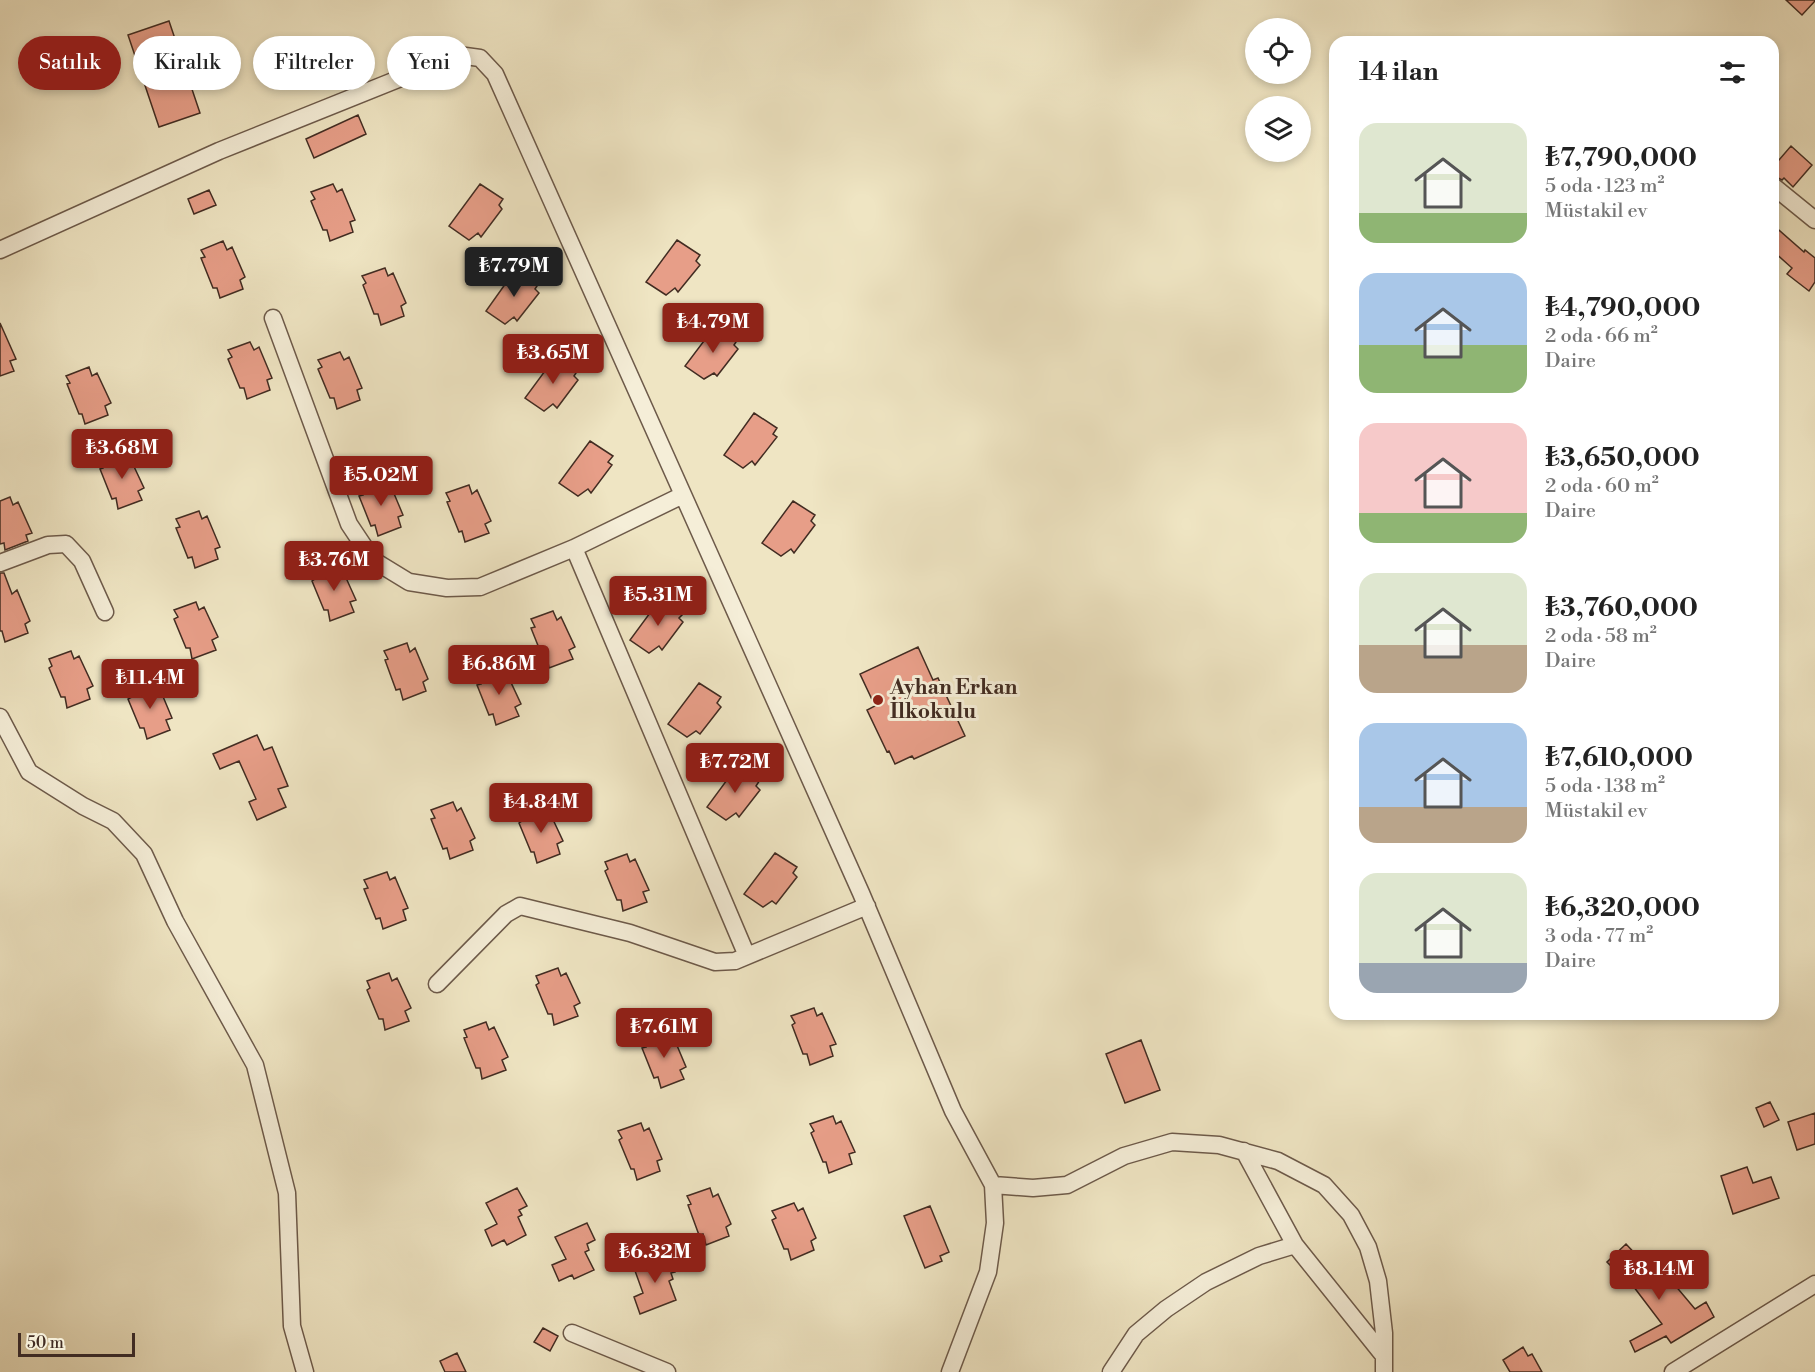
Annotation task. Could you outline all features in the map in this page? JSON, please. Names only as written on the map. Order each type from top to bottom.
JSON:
[{"type":"street","points":[[0,250],[219,151],[458,55],[480,58],[495,74],[867,906],[952,1111],[993,1185],[995,1223],[988,1272],[950,1372]]},
{"type":"street","points":[[1779,191],[1815,220]]},
{"type":"street","points":[[273,318],[349,524],[373,560],[409,582],[447,588],[480,587],[574,548],[683,495]]},
{"type":"street","points":[[0,563],[48,545],[66,544],[82,561],[105,612]]},
{"type":"street","points":[[574,548],[747,956]]},
{"type":"street","points":[[0,717],[29,772],[83,806],[113,821],[144,854],[175,921],[255,1065],[286,1193],[292,1326],[305,1372]]},
{"type":"street","points":[[437,984],[506,914],[520,906],[630,933],[715,962],[735,961],[867,906]]},
{"type":"street","points":[[993,1185],[1034,1188],[1068,1185],[1124,1156],[1172,1142],[1219,1145],[1278,1161],[1324,1185],[1351,1215],[1368,1246],[1378,1281],[1384,1364]]},
{"type":"street","points":[[1244,1151],[1295,1245],[1384,1364]]},
{"type":"street","points":[[1111,1372],[1136,1334],[1174,1304],[1206,1282],[1259,1256],[1295,1245]]},
{"type":"street","points":[[1673,1372],[1815,1284]]},
{"type":"street","points":[[572,1333],[667,1372]]},
{"type":"building","points":[[1786,0],[1815,0],[1815,1],[1802,15]]},
{"type":"building","points":[[169,21],[174,36],[133,36],[133,50],[128,35]]},
{"type":"building","points":[[147,90],[192,90],[200,113],[159,127]]},
{"type":"building","points":[[358,115],[366,134],[314,158],[306,139]]},
{"type":"building","points":[[1791,146],[1812,165],[1793,187],[1784,178],[1782,180],[1779,178],[1779,160]]},
{"type":"building","points":[[333,184],[337,192],[342,189],[355,220],[350,222],[353,232],[330,241],[327,230],[323,230],[311,201],[315,199],[311,192]]},
{"type":"building","points":[[480,184],[503,199],[499,205],[502,209],[481,237],[478,233],[469,240],[449,226]]},
{"type":"building","points":[[209,190],[216,205],[194,214],[188,199]]},
{"type":"building","points":[[1779,230],[1804,252],[1805,250],[1815,258],[1815,282],[1809,291],[1787,274],[1792,268],[1779,256]]},
{"type":"building","points":[[677,240],[700,255],[696,261],[700,265],[678,292],[675,288],[666,295],[646,282]]},
{"type":"building","points":[[223,241],[227,250],[232,247],[245,277],[240,280],[243,289],[220,298],[217,288],[213,288],[201,258],[205,257],[201,250]]},
{"type":"building","points":[[385,268],[388,276],[393,273],[406,303],[401,306],[404,316],[381,325],[378,314],[374,314],[362,276]]},
{"type":"building","points":[[516,269],[539,283],[535,289],[539,293],[517,321],[514,317],[505,324],[486,311]]},
{"type":"building","points":[[0,323],[16,359],[10,361],[14,371],[0,376]]},
{"type":"building","points":[[716,325],[738,339],[734,345],[738,349],[717,376],[714,373],[704,379],[685,366]]},
{"type":"building","points":[[250,342],[254,350],[259,347],[272,378],[267,380],[270,390],[247,399],[244,388],[240,388],[228,359],[232,357],[228,350]]},
{"type":"building","points":[[340,352],[344,360],[349,357],[362,388],[357,390],[360,400],[337,409],[334,398],[330,398],[318,369],[322,367],[318,360]]},
{"type":"building","points":[[556,356],[578,370],[574,376],[578,380],[557,408],[553,404],[544,411],[525,398]]},
{"type":"building","points":[[89,367],[92,376],[97,373],[111,403],[105,406],[108,415],[85,424],[67,384],[70,383],[66,376]]},
{"type":"building","points":[[754,413],[777,428],[773,434],[777,437],[755,465],[752,461],[743,468],[724,455]]},
{"type":"building","points":[[590,441],[613,456],[608,462],[612,465],[591,493],[588,489],[578,496],[559,483]]},
{"type":"building","points":[[122,452],[125,461],[130,458],[144,488],[138,491],[142,500],[118,509],[116,498],[112,499],[100,469],[103,468],[100,460]]},
{"type":"building","points":[[381,479],[385,487],[390,484],[403,515],[398,517],[401,527],[378,536],[375,525],[371,526],[359,496],[363,495],[359,487]]},
{"type":"building","points":[[469,485],[472,494],[477,490],[491,521],[485,524],[489,533],[465,542],[447,502],[450,501],[446,493]]},
{"type":"building","points":[[10,497],[13,505],[18,502],[32,533],[26,535],[28,541],[5,550],[4,543],[0,544],[0,501]]},
{"type":"building","points":[[793,501],[815,515],[811,521],[815,525],[794,553],[791,549],[781,556],[762,543]]},
{"type":"building","points":[[199,511],[202,519],[207,516],[220,547],[215,549],[218,559],[195,568],[192,557],[188,558],[176,528],[180,527],[176,519]]},
{"type":"building","points":[[334,564],[337,572],[342,569],[356,600],[350,602],[354,612],[330,621],[328,610],[324,610],[312,581],[315,579],[312,572]]},
{"type":"building","points":[[0,573],[4,573],[12,594],[17,590],[30,621],[25,624],[28,633],[5,642],[2,631],[0,631]]},
{"type":"building","points":[[661,598],[684,613],[679,618],[683,622],[662,650],[659,646],[649,653],[630,640]]},
{"type":"building","points":[[196,602],[199,610],[204,607],[218,637],[212,640],[216,650],[192,659],[190,648],[186,648],[174,619],[178,617],[174,610]]},
{"type":"building","points":[[553,611],[557,620],[561,617],[575,647],[569,650],[573,659],[549,668],[547,657],[543,658],[531,628],[535,627],[531,619]]},
{"type":"building","points":[[407,643],[410,652],[415,648],[428,679],[423,682],[426,691],[403,700],[400,689],[396,690],[384,651]]},
{"type":"building","points":[[918,647],[933,680],[938,678],[965,736],[914,759],[912,756],[895,764],[867,710],[875,706],[860,674]]},
{"type":"building","points":[[71,651],[74,659],[79,656],[93,686],[87,689],[90,699],[67,708],[65,697],[61,697],[49,668],[52,666],[49,659]]},
{"type":"building","points":[[499,668],[502,677],[507,674],[521,704],[515,707],[519,716],[496,725],[493,714],[489,715],[477,685],[481,684],[477,676]]},
{"type":"building","points":[[150,682],[153,690],[159,687],[172,718],[166,720],[170,730],[147,739],[144,728],[140,728],[128,699],[132,697],[128,690]]},
{"type":"building","points":[[699,683],[721,697],[717,703],[721,707],[700,734],[696,731],[687,737],[668,724]]},
{"type":"building","points":[[257,735],[264,750],[272,747],[288,786],[278,789],[286,807],[257,820],[249,802],[256,799],[239,761],[220,769],[213,754]]},
{"type":"building","points":[[738,765],[760,780],[756,786],[760,790],[739,817],[736,813],[726,820],[707,807]]},
{"type":"building","points":[[453,802],[457,811],[461,808],[475,838],[470,841],[473,850],[450,859],[447,848],[443,849],[431,819],[435,818],[431,810]]},
{"type":"building","points":[[541,806],[544,814],[549,811],[563,841],[557,844],[560,854],[537,863],[519,823],[522,821],[518,814]]},
{"type":"building","points":[[775,853],[797,867],[793,873],[797,877],[776,904],[772,901],[763,907],[744,894]]},
{"type":"building","points":[[627,854],[630,862],[635,859],[649,890],[643,892],[647,902],[623,911],[621,900],[617,900],[605,871],[608,869],[605,862]]},
{"type":"building","points":[[387,872],[390,880],[395,877],[408,908],[403,910],[406,920],[383,929],[380,918],[376,919],[364,889],[368,888],[364,880]]},
{"type":"building","points":[[558,968],[561,976],[566,973],[580,1003],[574,1006],[578,1016],[554,1025],[552,1014],[548,1014],[536,985],[539,983],[536,976]]},
{"type":"building","points":[[389,973],[392,981],[397,978],[411,1008],[405,1011],[409,1021],[385,1030],[383,1019],[379,1019],[367,990],[370,988],[367,981]]},
{"type":"building","points":[[814,1008],[817,1016],[822,1013],[836,1044],[830,1046],[833,1056],[810,1065],[807,1054],[803,1054],[791,1016]]},
{"type":"building","points":[[486,1022],[489,1030],[494,1027],[508,1057],[502,1060],[506,1070],[482,1079],[480,1068],[476,1068],[464,1038],[467,1037],[464,1030]]},
{"type":"building","points":[[664,1031],[668,1040],[673,1036],[686,1067],[680,1070],[684,1079],[661,1088],[658,1077],[654,1078],[642,1048],[646,1047],[642,1039]]},
{"type":"building","points":[[1141,1040],[1160,1090],[1125,1103],[1106,1054]]},
{"type":"building","points":[[1770,1102],[1779,1120],[1764,1127],[1756,1108]]},
{"type":"building","points":[[1815,1113],[1815,1144],[1797,1150],[1788,1122]]},
{"type":"building","points":[[833,1116],[836,1124],[841,1121],[855,1152],[849,1154],[852,1164],[829,1173],[811,1133],[814,1131],[810,1124]]},
{"type":"building","points":[[641,1123],[644,1131],[649,1128],[662,1159],[657,1161],[660,1171],[637,1180],[619,1140],[622,1138],[618,1131]]},
{"type":"building","points":[[1747,1167],[1753,1183],[1771,1177],[1779,1198],[1733,1214],[1721,1176]]},
{"type":"building","points":[[517,1188],[527,1206],[519,1210],[522,1215],[518,1217],[526,1235],[507,1245],[504,1240],[492,1246],[485,1230],[497,1224],[486,1203]]},
{"type":"building","points":[[710,1188],[713,1197],[718,1194],[731,1224],[726,1227],[729,1236],[706,1245],[703,1234],[699,1235],[687,1196]]},
{"type":"building","points":[[794,1203],[798,1211],[803,1208],[816,1238],[811,1241],[814,1250],[791,1260],[788,1249],[784,1249],[772,1220],[776,1218],[772,1211]]},
{"type":"building","points":[[930,1206],[949,1252],[940,1256],[942,1261],[925,1268],[904,1216]]},
{"type":"building","points":[[587,1223],[595,1240],[587,1244],[589,1250],[585,1252],[594,1270],[574,1279],[572,1275],[559,1281],[552,1265],[566,1259],[555,1237]]},
{"type":"building","points":[[1626,1244],[1658,1278],[1661,1276],[1670,1287],[1674,1284],[1695,1309],[1706,1302],[1714,1317],[1671,1343],[1666,1336],[1635,1352],[1630,1341],[1662,1324],[1627,1278],[1625,1280],[1607,1262]]},
{"type":"building","points":[[668,1253],[675,1272],[671,1273],[673,1279],[669,1281],[676,1300],[640,1314],[634,1297],[643,1293],[634,1268]]},
{"type":"building","points":[[543,1328],[558,1336],[550,1351],[534,1342]]},
{"type":"building","points":[[1523,1347],[1528,1356],[1532,1354],[1542,1372],[1510,1372],[1503,1360]]},
{"type":"building","points":[[457,1353],[466,1372],[445,1372],[440,1361]]},
{"type":"place","name":"Ayhan Erkan İlkokulu","points":[[878,700]]}]
